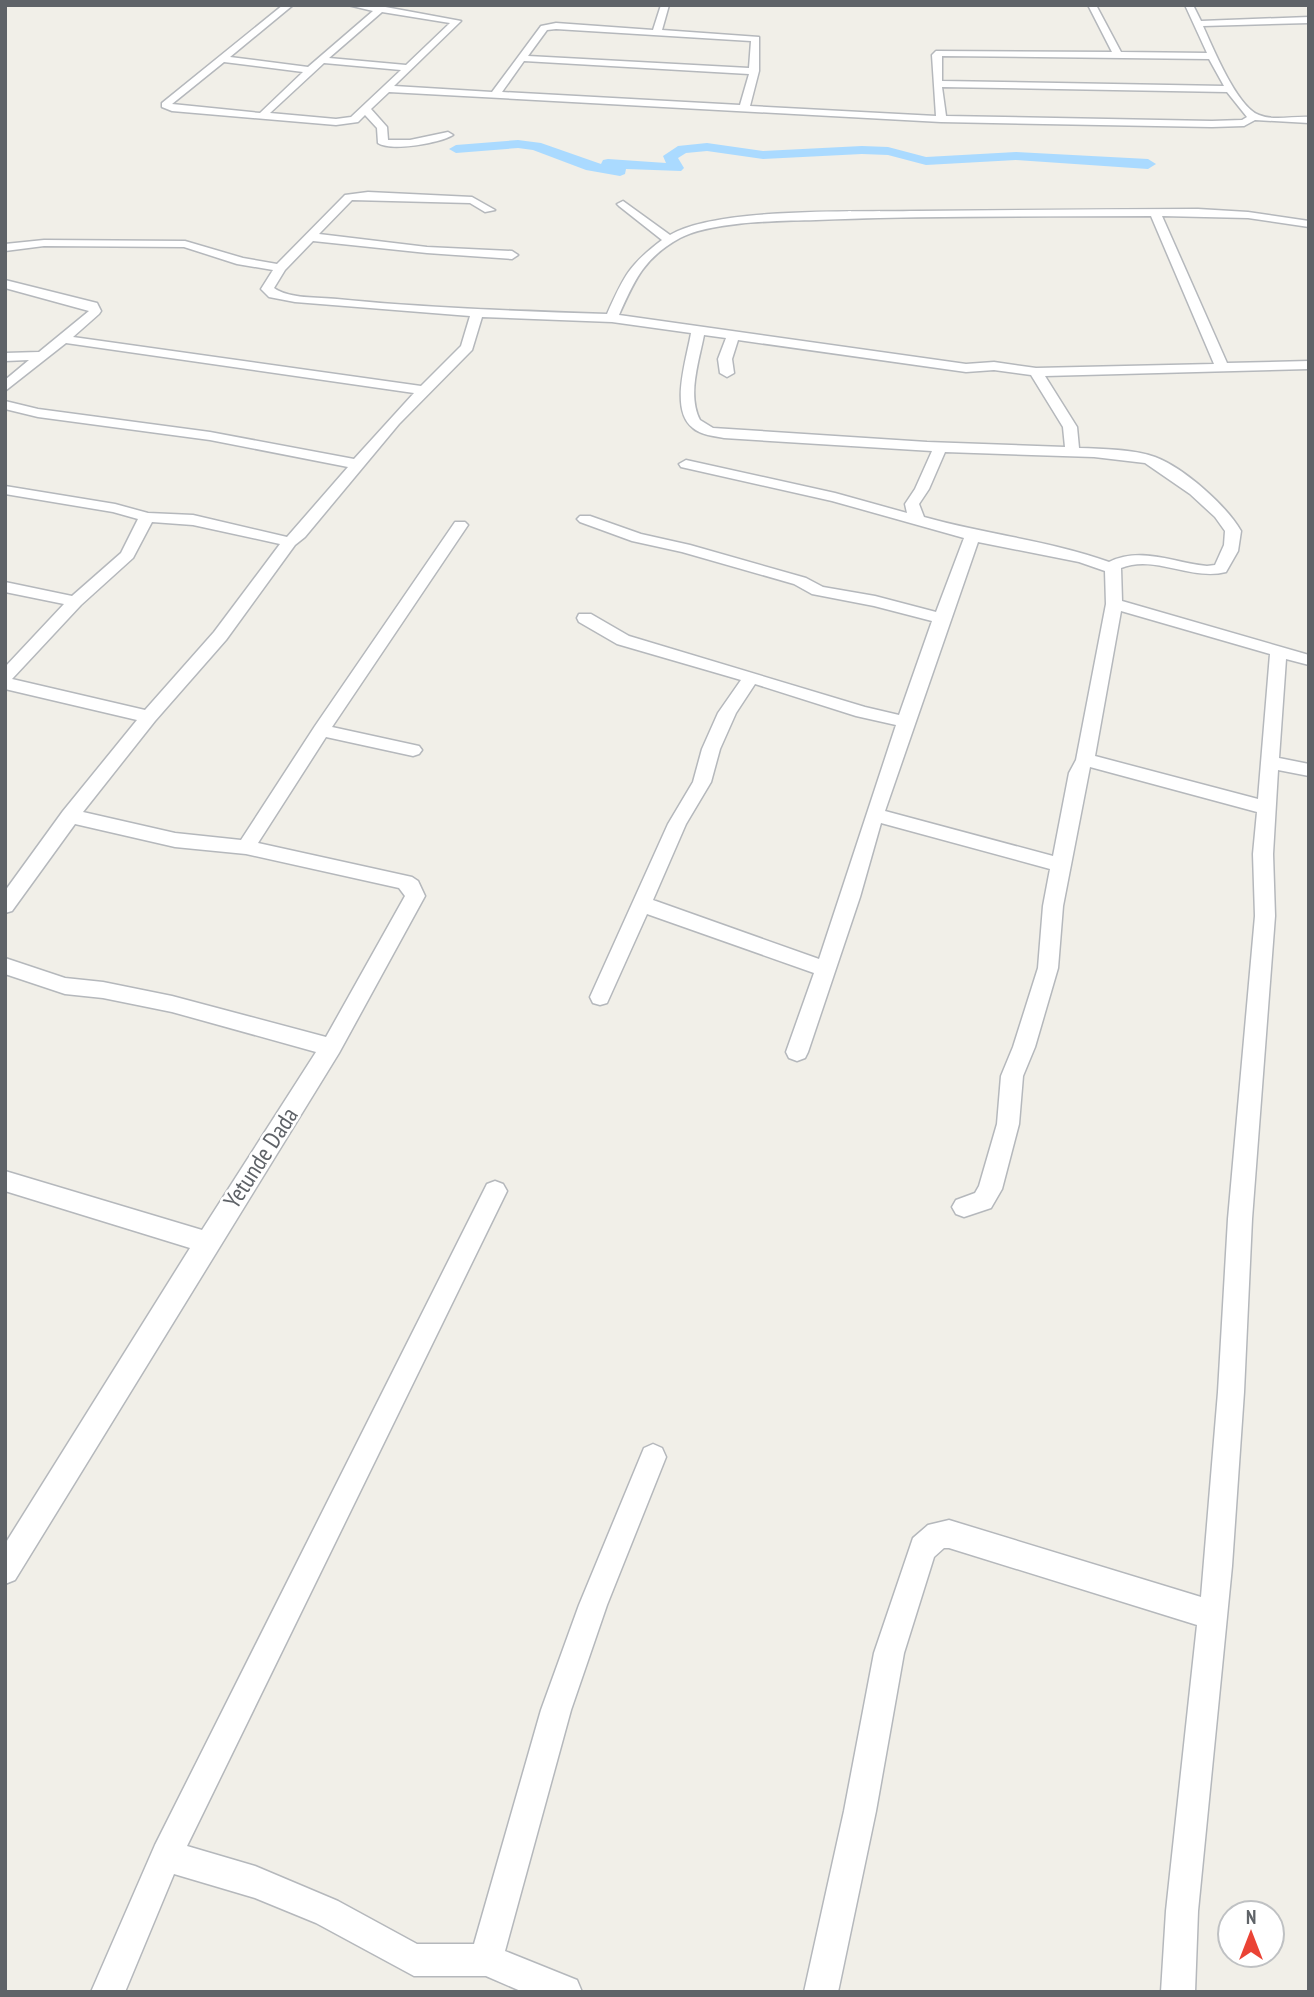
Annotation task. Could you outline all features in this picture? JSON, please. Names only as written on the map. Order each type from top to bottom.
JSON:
[{"type":"street","points":[[289,5],[165,105],[172,108],[342,122],[354,120],[457,21],[352,5]]},
{"type":"street","points":[[657,31],[665,5]]},
{"type":"street","points":[[1092,5],[1118,55]]},
{"type":"street","points":[[1189,5],[1212,56],[1231,89],[1254,117]]},
{"type":"street","points":[[264,114],[380,9]]},
{"type":"street","points":[[1197,24],[1309,20]]},
{"type":"street","points":[[1293,22],[1301,29]]},
{"type":"street","points":[[494,96],[542,30],[548,27],[657,31],[754,37],[754,71],[744,109]]},
{"type":"street","points":[[941,119],[937,83],[939,53],[1212,56]]},
{"type":"street","points":[[522,58],[754,71]]},
{"type":"street","points":[[223,59],[311,70]]},
{"type":"street","points":[[322,60],[410,68]]},
{"type":"street","points":[[937,83],[1231,89]]},
{"type":"street","points":[[388,89],[941,119],[1212,124],[1244,122],[1254,117],[1309,120]]},
{"type":"street","points":[[366,110],[383,130],[383,143],[410,143],[448,135]]},
{"type":"street","points":[[489,211],[472,200],[354,195],[280,268],[267,289],[272,294],[342,303],[478,313],[612,318],[966,368],[994,366],[1036,372],[1221,365],[1309,365]]},
{"type":"street","points":[[623,204],[669,240]]},
{"type":"street","points":[[1156,212],[1202,326],[1221,365]]},
{"type":"street","points":[[612,318],[631,274],[642,261],[669,240],[697,229],[772,218],[1222,212],[1309,224]]},
{"type":"street","points":[[311,237],[427,250],[512,255]]},
{"type":"street","points":[[5,248],[44,243],[185,244],[242,261],[280,268]]},
{"type":"street","points":[[5,284],[93,306],[96,311],[5,387]]},
{"type":"street","points":[[5,906],[70,816],[149,717],[220,636],[290,542],[300,534],[356,464],[422,390],[467,347],[478,313]]},
{"type":"street","points":[[698,331],[688,406],[693,422],[705,430],[724,434],[1073,453],[1151,461],[1217,511],[1233,531],[1235,538],[1220,569],[1192,570],[1127,559],[1113,569],[1114,604],[1085,760],[1078,773],[1053,906],[1048,968],[1024,1047],[1012,1076],[1004,1138],[990,1189],[983,1201],[964,1207]]},
{"type":"street","points":[[727,373],[725,359],[733,335]]},
{"type":"street","points":[[63,339],[422,390]]},
{"type":"street","points":[[5,357],[42,356]]},
{"type":"street","points":[[1036,372],[1070,427],[1073,453]]},
{"type":"street","points":[[5,405],[38,413],[210,436],[356,464]]},
{"type":"street","points":[[917,519],[912,504],[922,489],[940,447]]},
{"type":"street","points":[[685,464],[835,497],[973,536],[1083,558],[1113,569]]},
{"type":"street","points":[[5,490],[115,508],[147,517],[192,520],[290,542]]},
{"type":"street","points":[[5,677],[75,602],[128,555],[147,517]]},
{"type":"street","points":[[585,519],[637,538],[685,548],[800,581],[818,591],[874,601],[943,619]]},
{"type":"street","points":[[70,816],[176,839],[246,847],[321,730],[460,525]]},
{"type":"street","points":[[797,1052],[874,815],[963,557],[973,536]]},
{"type":"street","points":[[5,587],[75,602]]},
{"type":"street","points":[[1114,604],[1309,660]]},
{"type":"street","points":[[585,618],[623,640],[862,712],[906,722]]},
{"type":"street","points":[[1178,1992],[1182,1911],[1212,1615],[1265,916],[1263,854],[1278,653]]},
{"type":"street","points":[[600,997],[677,824],[702,782],[711,749],[727,713],[751,677]]},
{"type":"street","points":[[5,684],[149,717]]},
{"type":"street","points":[[321,730],[413,750]]},
{"type":"street","points":[[1085,760],[1266,808]]},
{"type":"street","points":[[1269,762],[1309,770]]},
{"type":"street","points":[[874,815],[1061,865]]},
{"type":"street","name":"Yetunde Dada","points":[[5,1570],[331,1047],[415,896],[411,886],[405,882],[246,847]]},
{"type":"street","points":[[641,904],[825,969]]},
{"type":"street","points":[[5,966],[65,986],[103,990],[173,1004],[331,1047]]},
{"type":"street","points":[[5,1181],[207,1242]]},
{"type":"street","points":[[108,1992],[166,1856],[495,1191]]},
{"type":"street","points":[[486,1960],[556,1710],[593,1605],[653,1457]]},
{"type":"street","points":[[821,1992],[890,1653],[923,1548],[938,1535],[948,1534],[1212,1615]]},
{"type":"street","points":[[166,1856],[255,1882],[327,1912],[414,1960],[486,1960],[565,1992]]},
{"type":"waterway","points":[[456,149],[518,144],[536,146],[591,167],[620,171],[608,163],[676,168],[670,156],[683,149],[707,147],[763,155],[862,150],[888,151],[926,161],[1016,156],[1148,164]]}]
